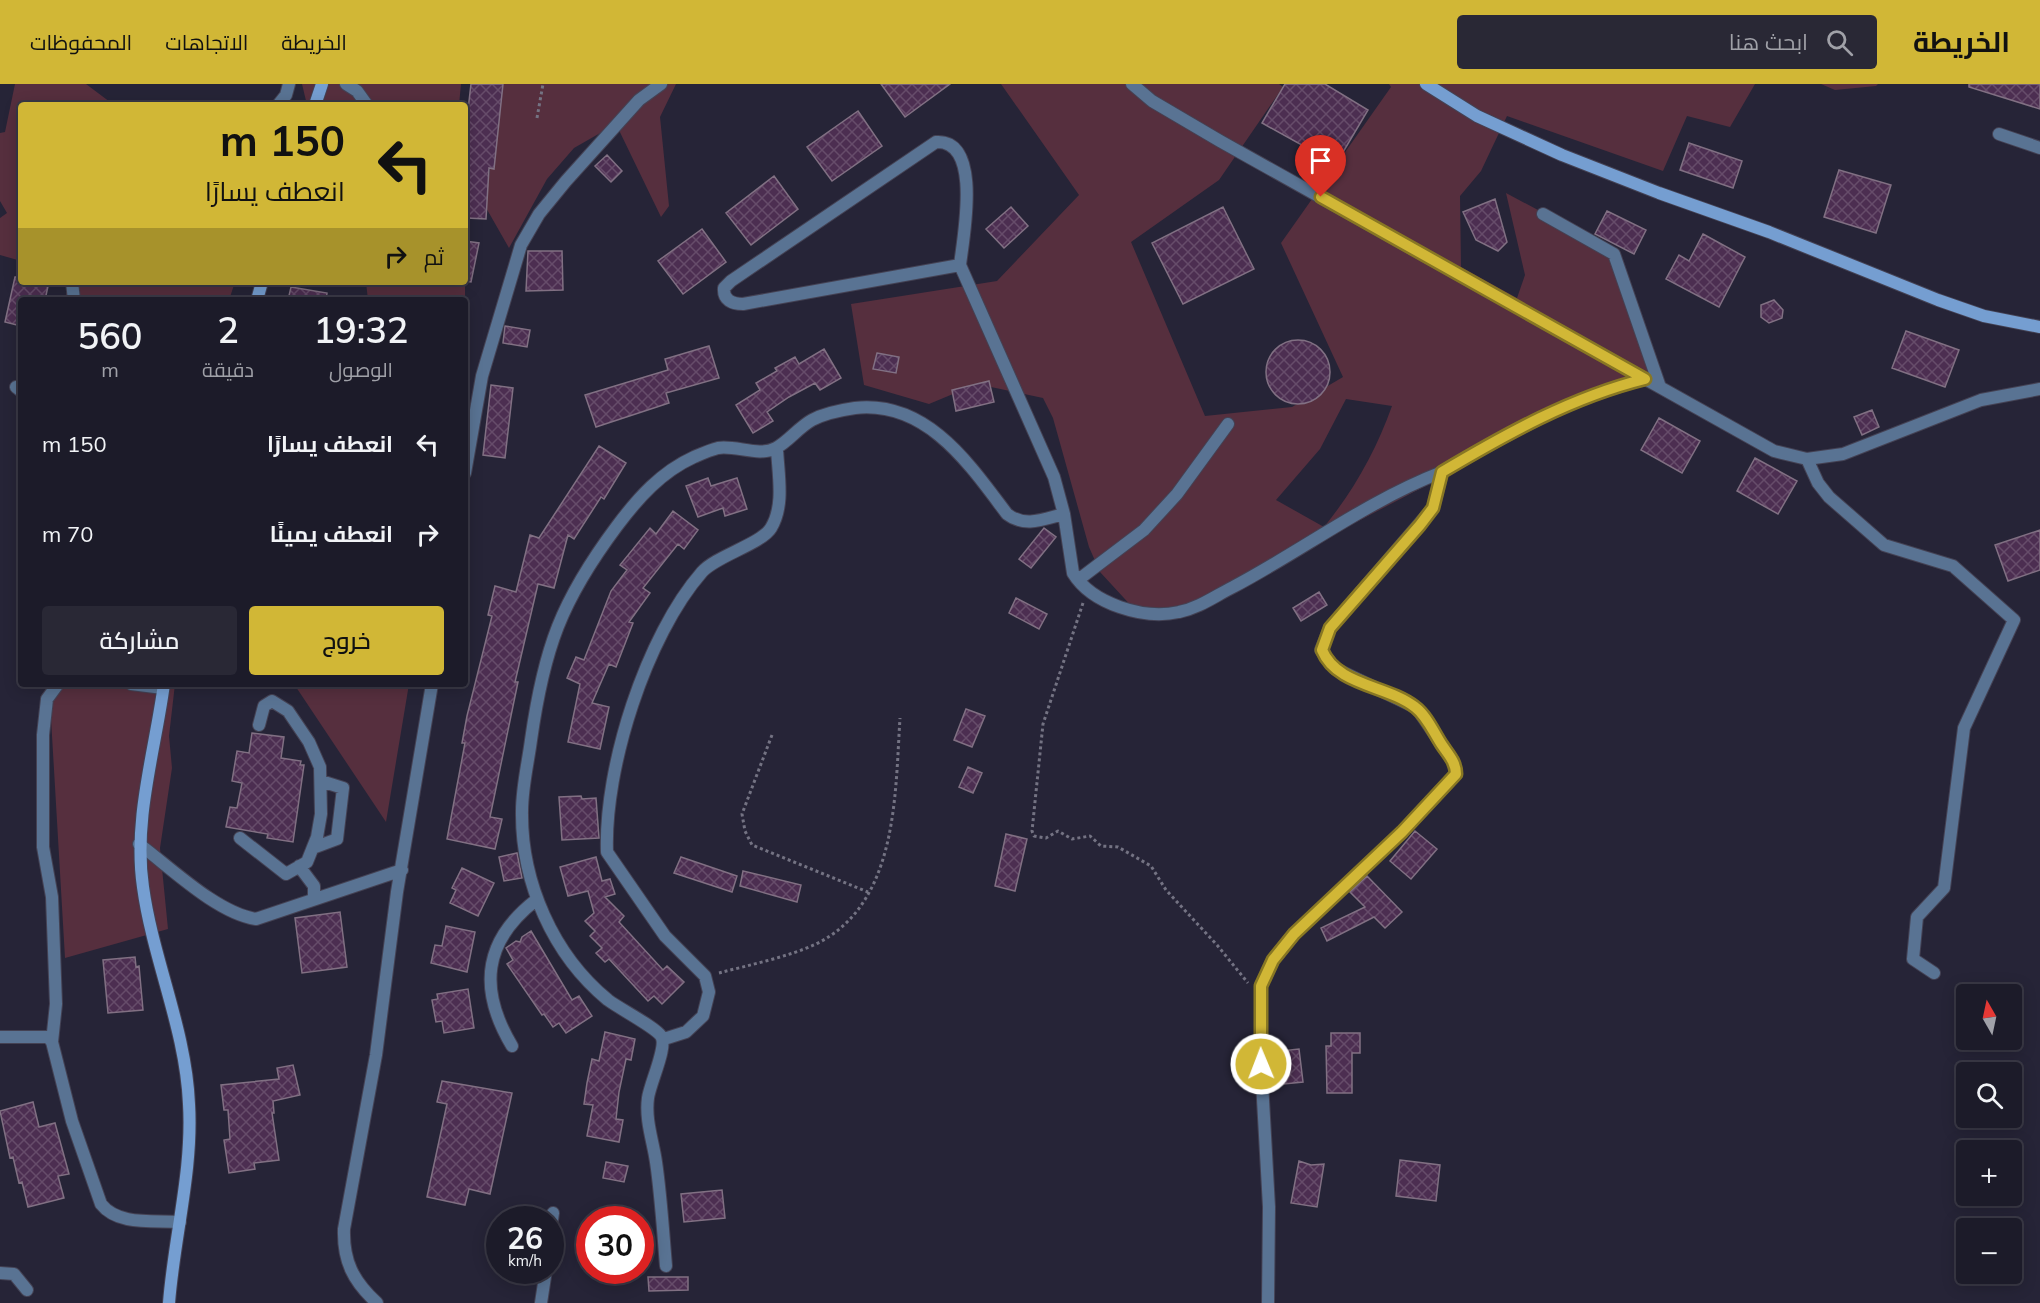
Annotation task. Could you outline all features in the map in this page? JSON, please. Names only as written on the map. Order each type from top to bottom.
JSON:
[{"type":"street","points":[[280,102],[286,95],[289,84]]},
{"type":"street","points":[[316,102],[321,87],[332,84]]},
{"type":"street","points":[[346,84],[357,91],[365,102]]},
{"type":"street","points":[[468,455],[482,376],[521,245],[539,214],[566,181],[639,100],[662,84]]},
{"type":"street","points":[[1132,84],[1152,101],[1221,141],[1774,451],[1807,459],[1843,454],[1981,400],[2040,389]]},
{"type":"street","points":[[1426,84],[1477,116],[1648,189],[1769,232],[1938,300],[1984,316],[2040,327]]},
{"type":"street","points":[[1999,134],[2040,148]]},
{"type":"street","points":[[960,265],[743,304],[731,302],[724,291],[731,281],[936,142],[947,143],[955,149],[966,170],[960,265],[1054,477],[1064,514],[1070,558],[1083,584],[1131,613],[1152,615],[1190,610],[1265,571],[1393,493],[1442,472],[1487,446],[1587,396],[1645,379]]},
{"type":"street","points":[[1543,214],[1614,254],[1659,387]]},
{"type":"street","points":[[666,1266],[656,1162],[647,1117],[651,1080],[663,1050],[664,1040],[659,1033],[619,1009],[589,984],[560,945],[536,900],[522,835],[523,797],[538,691],[547,652],[558,622],[573,593],[623,519],[645,492],[667,473],[694,457],[719,448],[767,451],[777,448],[812,420],[838,411],[867,407],[894,411],[914,419],[939,434],[960,454],[1015,521],[1024,523],[1064,514]]},
{"type":"street","points":[[1083,584],[1144,530],[1177,495],[1228,424]]},
{"type":"street","points":[[664,1040],[686,1032],[703,1016],[709,992],[705,976],[665,936],[607,852],[616,759],[637,694],[663,628],[703,571],[769,531],[780,510],[777,448]]},
{"type":"street","points":[[1807,459],[1818,483],[1829,497],[1884,545],[1953,566],[2014,620],[1964,728],[1944,888],[1917,917],[1913,958],[1934,974]]},
{"type":"street","points":[[1268,1303],[1269,1207],[1261,1064],[1261,986],[1268,969],[1283,947],[1402,832],[1456,774],[1453,761],[1416,708],[1334,668],[1322,650],[1330,628],[1433,508],[1442,472]]},
{"type":"street","points":[[56,687],[48,699],[43,735],[43,847],[52,897],[56,1004],[52,1042],[72,1121],[101,1204],[109,1214],[121,1218],[180,1222]]},
{"type":"street","points":[[163,687],[139,844],[143,887],[181,1051],[189,1101],[191,1143],[169,1303]]},
{"type":"street","points":[[377,1303],[362,1289],[349,1270],[344,1250],[344,1229],[376,1055],[402,870],[432,687]]},
{"type":"street","points":[[240,838],[286,874],[307,862],[313,848],[321,814],[320,767],[309,742],[288,711],[272,701],[264,706],[260,725]]},
{"type":"street","points":[[313,848],[337,839],[343,788],[321,781]]},
{"type":"street","points":[[139,844],[240,917],[256,919],[402,870]]},
{"type":"street","points":[[299,866],[314,886],[314,899]]},
{"type":"street","points":[[512,1046],[503,1031],[490,985],[491,960],[502,935],[519,913],[536,900]]},
{"type":"street","points":[[0,1037],[48,1037],[52,1042]]},
{"type":"street","points":[[0,1273],[14,1274],[27,1290]]},
{"type":"street","points":[[542,1303],[544,1284]]},
{"type":"path","points":[[537,118],[543,84]]},
{"type":"path","points":[[1083,584],[1043,724],[1032,831],[1034,836],[1046,838],[1058,831],[1072,839],[1090,836],[1101,846],[1118,847],[1151,866],[1166,890],[1217,945],[1261,1000]]},
{"type":"path","points":[[705,976],[816,944],[849,922],[868,892],[881,864],[893,824],[900,718]]},
{"type":"path","points":[[772,735],[742,814],[745,831],[752,845],[868,892]]},
{"type":"shaded area","points":[[15,84],[86,84],[110,102],[18,102],[18,260],[0,255],[0,218],[7,213],[0,201],[0,133],[5,132]]},
{"type":"shaded area","points":[[302,84],[461,84],[459,102],[306,102]]},
{"type":"shaded area","points":[[502,84],[676,84],[660,117],[669,206],[661,217],[616,124],[574,148],[547,179],[509,248],[485,206]]},
{"type":"shaded area","points":[[1001,84],[1279,84],[1283,87],[1219,180],[1131,242],[1205,416],[1292,407],[1343,377],[1281,243],[1391,87],[1389,84],[1755,84],[1730,127],[1687,116],[1663,171],[1507,116],[1481,171],[1460,196],[1461,267],[1517,298],[1525,275],[1506,193],[1609,248],[1653,383],[1574,408],[1198,605],[1135,610],[1100,572],[1089,547],[1053,418],[1043,398],[977,384],[929,404],[864,385],[851,304],[997,281],[1079,195]],"holes":[[[1346,399],[1392,406],[1363,470],[1324,527],[1276,500],[1320,449]]]},
{"type":"shaded area","points":[[1821,84],[1878,84],[1835,90]]},
{"type":"shaded area","points":[[68,285],[234,285],[230,297],[66,297]]},
{"type":"shaded area","points":[[366,285],[465,285],[465,297],[368,297]]},
{"type":"shaded area","points":[[49,687],[175,687],[169,736],[172,768],[160,848],[168,929],[65,958]]},
{"type":"shaded area","points":[[296,687],[408,687],[386,822]]},
{"type":"building","points":[[471,84],[503,84],[494,169],[489,168],[486,219],[468,218],[468,110]]},
{"type":"building","points":[[881,84],[950,84],[905,117]]},
{"type":"building","points":[[1285,84],[1325,84],[1368,110],[1336,164],[1262,123]]},
{"type":"building","points":[[1969,84],[2040,84],[2040,109],[1969,87]]},
{"type":"building","points":[[858,111],[882,146],[832,181],[807,147]]},
{"type":"building","points":[[1689,143],[1742,161],[1733,188],[1680,170]]},
{"type":"building","points":[[607,155],[622,171],[611,182],[595,166]]},
{"type":"building","points":[[1839,170],[1891,185],[1876,233],[1824,217]]},
{"type":"building","points":[[774,176],[798,209],[751,245],[726,213]]},
{"type":"building","points":[[1495,199],[1507,242],[1498,251],[1476,240],[1463,212]]},
{"type":"building","points":[[1011,207],[1028,226],[1004,248],[986,229]]},
{"type":"building","points":[[1223,207],[1254,269],[1183,304],[1152,243]]},
{"type":"building","points":[[1607,211],[1646,230],[1634,254],[1595,234]]},
{"type":"building","points":[[702,229],[726,262],[683,294],[658,261]]},
{"type":"building","points":[[1703,234],[1745,257],[1719,307],[1666,279],[1679,255],[1689,261]]},
{"type":"building","points":[[468,241],[479,243],[471,282],[468,282]]},
{"type":"building","points":[[528,251],[562,251],[563,290],[526,291]]},
{"type":"building","points":[[15,277],[18,277],[18,285],[48,286],[46,297],[18,297],[18,325],[5,322]]},
{"type":"building","points":[[291,287],[327,293],[326,297],[289,297]]},
{"type":"building","points":[[1774,300],[1783,310],[1782,318],[1769,323],[1761,317],[1761,305]]},
{"type":"building","points":[[505,326],[530,330],[527,347],[503,343]]},
{"type":"building","points":[[1906,331],[1959,350],[1945,387],[1892,368]]},
{"type":"building","points":[[1292,340],[1304,340],[1321,349],[1328,360],[1330,372],[1328,384],[1321,395],[1304,404],[1292,404],[1280,399],[1271,390],[1266,378],[1266,366],[1271,354],[1280,345]]},
{"type":"building","points":[[709,346],[719,378],[666,393],[669,403],[596,427],[585,395],[668,370],[665,359]]},
{"type":"building","points":[[824,349],[841,378],[820,390],[815,383],[789,397],[767,412],[773,421],[753,433],[736,405],[760,390],[756,383],[777,371],[775,368],[795,357],[799,364]]},
{"type":"building","points":[[877,353],[899,357],[896,373],[873,369]]},
{"type":"building","points":[[989,381],[994,402],[956,411],[952,390]]},
{"type":"building","points":[[491,385],[513,388],[505,458],[483,455]]},
{"type":"building","points":[[1872,410],[1879,427],[1862,435],[1854,417]]},
{"type":"building","points":[[1659,418],[1700,441],[1682,473],[1641,450]]},
{"type":"building","points":[[599,446],[626,463],[604,499],[601,497],[574,539],[568,535],[554,588],[538,584],[515,682],[518,682],[490,817],[502,819],[495,849],[447,839],[465,743],[462,743],[467,716],[492,616],[488,615],[495,586],[516,592],[530,535],[539,538]]},
{"type":"building","points":[[1755,458],[1797,481],[1778,514],[1737,491]]},
{"type":"building","points":[[708,478],[711,486],[737,478],[747,509],[725,516],[723,508],[698,517],[686,486]]},
{"type":"building","points":[[673,511],[698,530],[684,549],[678,544],[643,588],[650,593],[629,622],[633,623],[616,667],[609,664],[592,703],[609,707],[600,749],[568,742],[580,684],[567,678],[576,657],[584,660],[611,591],[627,570],[620,565],[650,528],[656,534]]},
{"type":"building","points":[[1044,528],[1056,537],[1031,568],[1019,559]]},
{"type":"building","points":[[2040,530],[2040,570],[2008,581],[1995,545]]},
{"type":"building","points":[[1319,592],[1327,605],[1301,621],[1293,608]]},
{"type":"building","points":[[1016,598],[1047,614],[1039,629],[1009,613]]},
{"type":"building","points":[[966,709],[985,716],[972,747],[954,740]]},
{"type":"building","points":[[252,733],[284,737],[281,758],[301,761],[300,765],[304,765],[293,842],[267,838],[268,834],[226,827],[230,807],[237,808],[242,783],[232,781],[237,751],[249,753]]},
{"type":"building","points":[[968,767],[982,773],[973,793],[959,787]]},
{"type":"building","points":[[581,796],[582,799],[596,798],[599,838],[562,840],[559,797]]},
{"type":"building","points":[[1415,831],[1437,849],[1411,879],[1390,861]]},
{"type":"building","points":[[1006,834],[1027,839],[1015,891],[995,886]]},
{"type":"building","points":[[517,853],[522,878],[504,881],[499,857]]},
{"type":"building","points":[[596,857],[602,881],[610,879],[615,894],[605,897],[624,916],[619,922],[663,970],[667,966],[684,982],[662,1004],[654,996],[648,1001],[609,959],[605,962],[596,953],[602,948],[590,936],[595,931],[585,921],[594,913],[588,891],[568,896],[560,867]]},
{"type":"building","points":[[681,857],[737,876],[732,892],[674,873]]},
{"type":"building","points":[[462,868],[494,883],[478,916],[450,903],[456,890],[452,888]]},
{"type":"building","points":[[743,871],[801,885],[797,902],[740,886]]},
{"type":"building","points":[[1367,876],[1402,912],[1385,928],[1374,917],[1327,941],[1321,928],[1365,907],[1350,892]]},
{"type":"building","points":[[340,912],[347,967],[302,973],[295,918]]},
{"type":"building","points":[[446,926],[475,932],[467,972],[431,963],[435,945],[442,946]]},
{"type":"building","points":[[531,931],[572,1000],[579,996],[592,1016],[566,1033],[559,1023],[553,1027],[544,1014],[542,1015],[507,964],[513,960],[506,948],[516,941],[520,942],[522,937]]},
{"type":"building","points":[[135,957],[136,967],[139,966],[143,1010],[108,1013],[103,960]]},
{"type":"building","points":[[468,989],[474,1028],[444,1033],[442,1021],[436,1022],[432,1000],[438,999],[437,994]]},
{"type":"building","points":[[605,1032],[635,1039],[631,1060],[626,1059],[619,1092],[616,1119],[623,1120],[619,1142],[587,1136],[593,1105],[584,1104],[587,1083],[592,1059],[599,1061]]},
{"type":"building","points":[[1331,1033],[1360,1033],[1360,1053],[1352,1053],[1352,1093],[1327,1093],[1326,1046],[1331,1046]]},
{"type":"building","points":[[1299,1049],[1303,1082],[1284,1084],[1281,1051]]},
{"type":"building","points":[[293,1065],[300,1095],[273,1101],[274,1113],[272,1113],[279,1160],[254,1163],[255,1169],[229,1173],[224,1140],[230,1139],[228,1110],[224,1110],[221,1085],[279,1079],[277,1068]]},
{"type":"building","points":[[442,1081],[512,1093],[490,1194],[469,1189],[465,1205],[427,1197],[447,1104],[437,1102]]},
{"type":"building","points":[[33,1102],[39,1127],[55,1123],[69,1174],[58,1176],[64,1198],[28,1207],[13,1157],[10,1158],[0,1111]]},
{"type":"building","points":[[1400,1160],[1440,1165],[1436,1201],[1396,1196]]},
{"type":"building","points":[[1299,1161],[1311,1165],[1324,1164],[1317,1207],[1291,1203]]},
{"type":"building","points":[[606,1162],[628,1166],[624,1182],[603,1178]]},
{"type":"building","points":[[722,1190],[725,1218],[684,1222],[681,1194]]},
{"type":"building","points":[[654,1277],[688,1277],[688,1290],[649,1291],[648,1284],[654,1284]]},
{"type":"route","points":[[1261,1064],[1261,986],[1273,960],[1294,934],[1324,909],[1402,832],[1456,774],[1453,761],[1416,708],[1406,701],[1360,683],[1334,668],[1326,660],[1322,650],[1323,641],[1330,628],[1433,508],[1442,472],[1526,425],[1587,396],[1645,379],[1321,197]]}]
